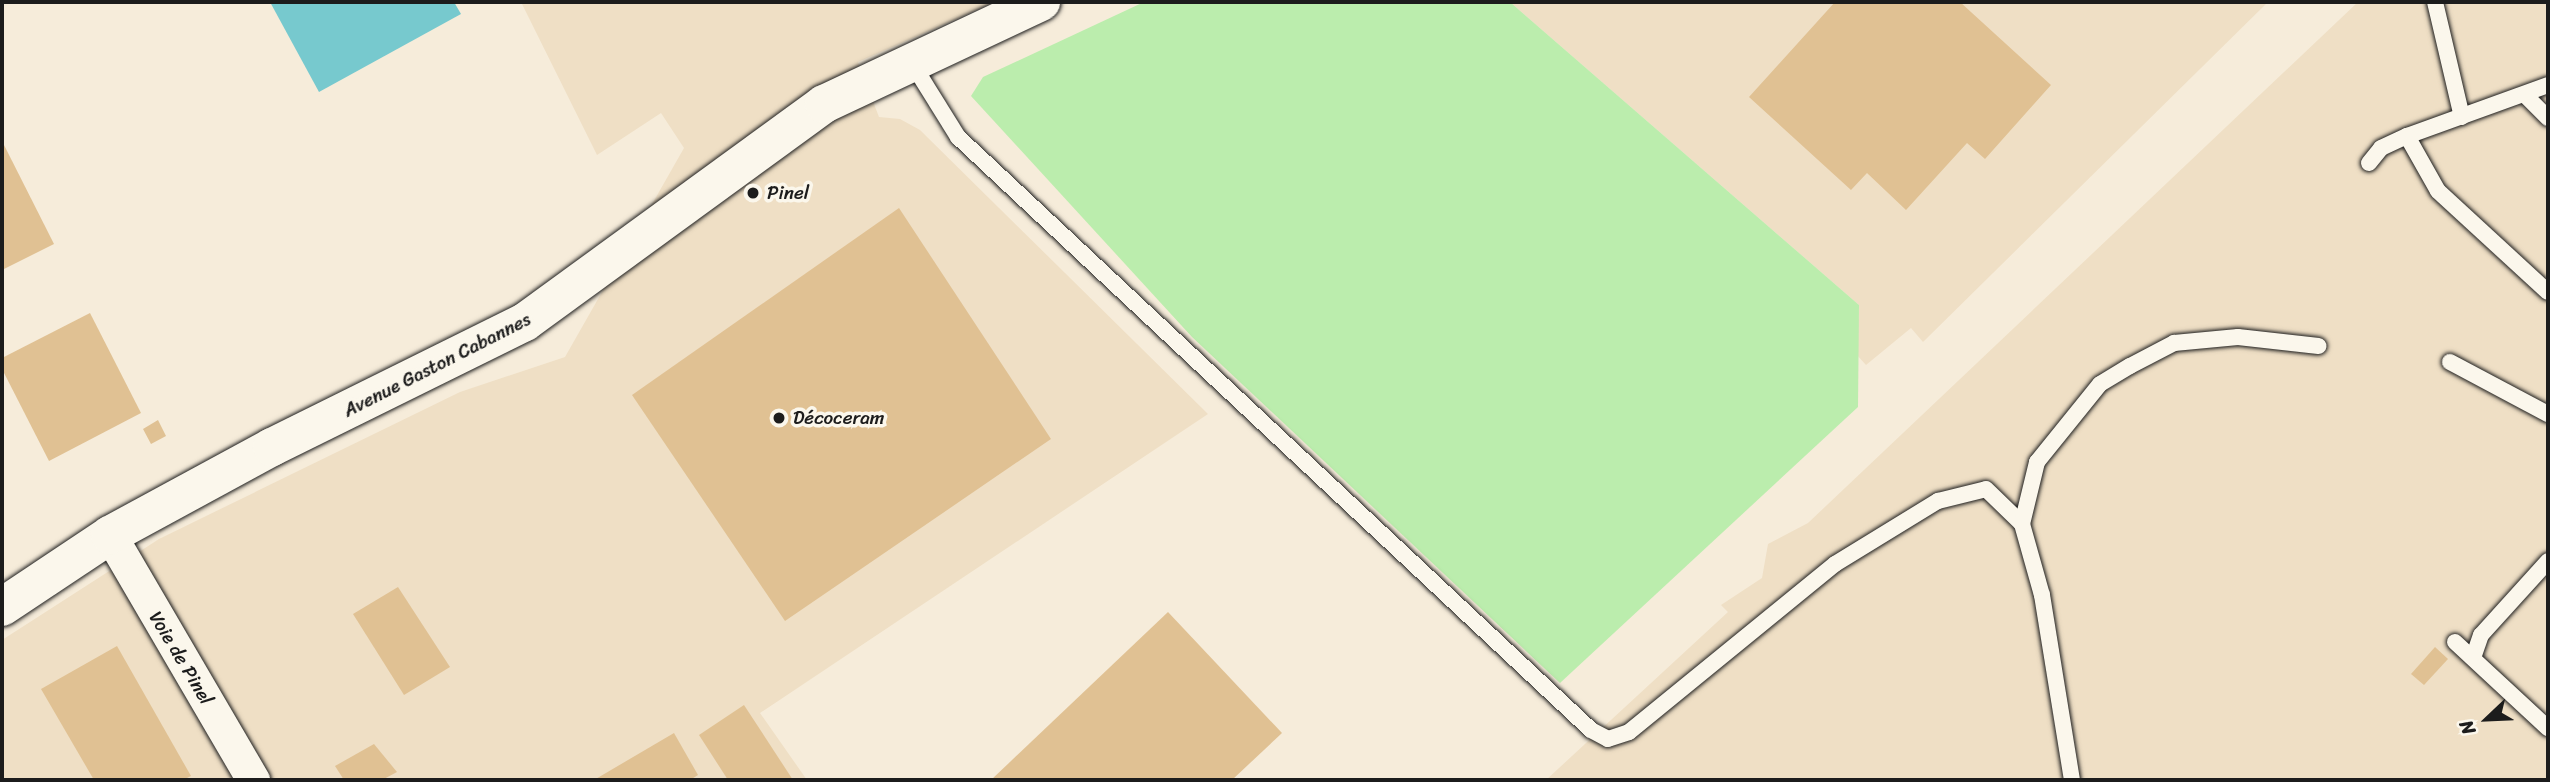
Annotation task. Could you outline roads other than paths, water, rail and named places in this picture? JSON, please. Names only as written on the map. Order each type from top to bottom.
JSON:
[{"type":"main road","name":"Avenue Gaston Cabannes","points":[[2,607],[110,535],[272,447],[525,322],[824,104],[910,59],[1041,2]]},
{"type":"street","name":"Voie de Pinel","points":[[110,535],[253,780]]},
{"type":"lane","points":[[2435,2],[2462,117]]},
{"type":"lane","points":[[910,59],[958,137],[1591,730],[1608,739],[1629,732],[1835,564],[1938,501],[1986,489],[2022,524]]},
{"type":"lane","points":[[2369,163],[2381,148],[2407,136],[2526,96],[2548,85]]},
{"type":"lane","points":[[2526,96],[2548,118]]},
{"type":"lane","points":[[2407,136],[2438,191],[2548,292]]},
{"type":"lane","points":[[2072,780],[2042,595],[2022,524],[2037,462],[2100,384],[2174,343],[2238,337],[2318,346]]},
{"type":"lane","points":[[2450,362],[2548,414]]},
{"type":"lane","points":[[2473,658],[2481,635],[2548,561]]},
{"type":"lane","points":[[2455,642],[2548,728]]},
{"type":"water","points":[[270,2],[454,2],[461,14],[319,92]]},
{"type":"place","name":"Pinel","points":[[753,193]]},
{"type":"place","name":"Décoceram","points":[[779,418]]}]
